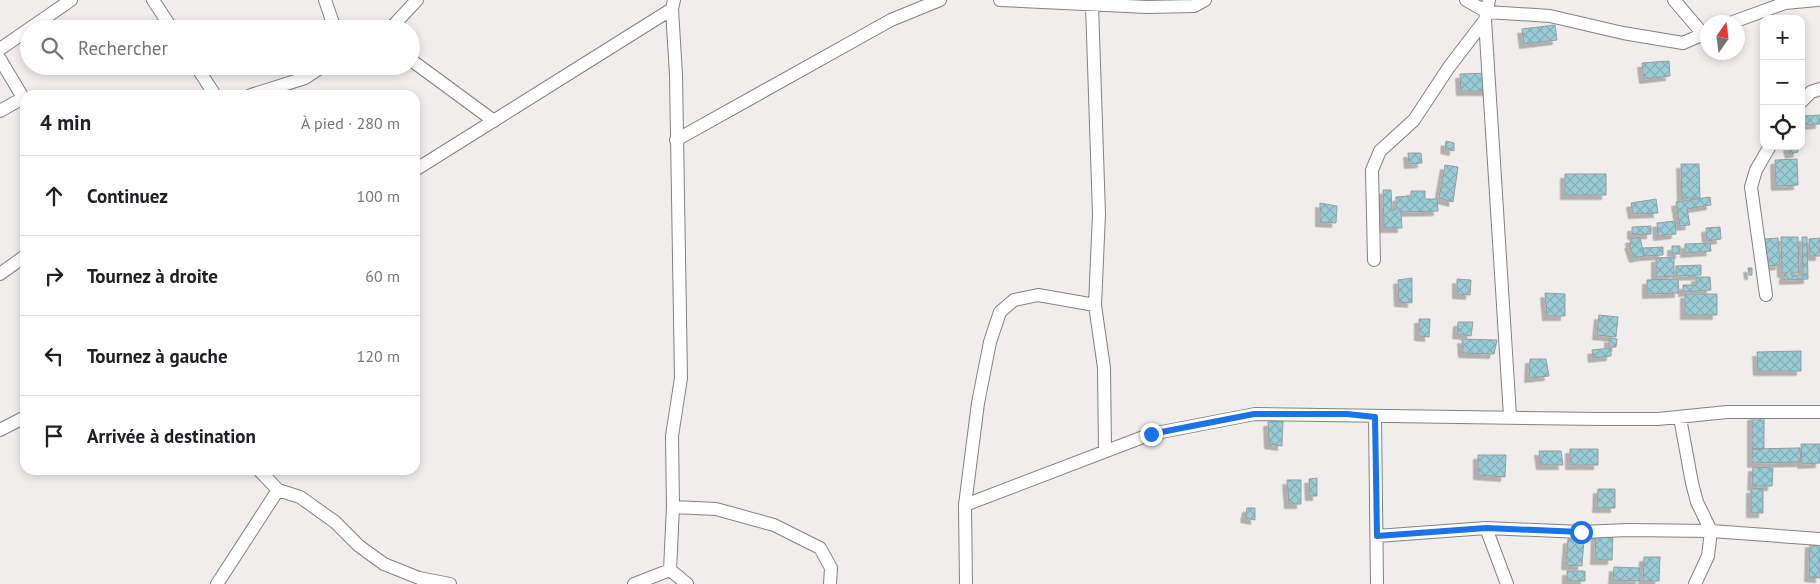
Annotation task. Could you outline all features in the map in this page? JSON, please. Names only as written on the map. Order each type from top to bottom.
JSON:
[{"type":"street","points":[[42,20],[72,0]]},
{"type":"street","points":[[153,0],[166,20]]},
{"type":"street","points":[[325,0],[332,20]]},
{"type":"street","points":[[398,20],[417,0]]},
{"type":"street","points":[[676,140],[890,20],[940,0]]},
{"type":"street","points":[[1000,0],[1062,1],[1092,5],[1199,2]]},
{"type":"street","points":[[1466,0],[1487,11],[1550,16],[1623,33],[1683,43],[1700,35]]},
{"type":"street","points":[[1674,0],[1700,28]]},
{"type":"street","points":[[1745,18],[1785,3],[1818,0]]},
{"type":"street","points":[[670,570],[673,507],[672,436],[681,378],[673,4]]},
{"type":"street","points":[[420,167],[673,4]]},
{"type":"street","points":[[1092,5],[1099,214],[1095,305],[1104,368],[1105,451]]},
{"type":"street","points":[[1374,260],[1372,170],[1380,151],[1414,120],[1487,11]]},
{"type":"street","points":[[1487,11],[1510,416]]},
{"type":"street","points":[[0,48],[20,35]]},
{"type":"street","points":[[0,59],[20,92]]},
{"type":"street","points":[[420,67],[494,120]]},
{"type":"street","points":[[202,75],[212,90]]},
{"type":"street","points":[[268,90],[310,75]]},
{"type":"street","points":[[1805,98],[1811,92],[1820,89]]},
{"type":"street","points":[[0,111],[20,101]]},
{"type":"street","points":[[1766,295],[1751,186],[1756,170],[1768,150]]},
{"type":"street","points":[[0,274],[20,260]]},
{"type":"street","points":[[966,584],[965,505],[978,403],[990,342],[1000,312],[1014,300],[1038,295],[1095,305]]},
{"type":"street","points":[[965,505],[1151,434],[1254,414],[1347,414],[1375,417],[1510,416],[1600,419],[1680,418],[1727,412],[1820,412]]},
{"type":"street","points":[[1375,417],[1377,584]]},
{"type":"street","points":[[1680,418],[1692,483],[1711,531],[1708,556],[1695,584]]},
{"type":"street","points":[[0,430],[20,420]]},
{"type":"street","points":[[264,475],[278,490],[300,497],[328,517],[359,546],[384,564],[419,578],[450,584]]},
{"type":"street","points":[[218,584],[278,490]]},
{"type":"street","points":[[673,507],[716,509],[781,528],[820,548],[831,568],[830,584]]},
{"type":"street","points":[[1377,536],[1486,528],[1581,532],[1628,530],[1711,531],[1820,539]]},
{"type":"street","points":[[1486,528],[1507,584]]},
{"type":"street","points":[[634,584],[670,570]]},
{"type":"street","points":[[670,570],[687,584]]},
{"type":"building","points":[[1555,25],[1557,40],[1524,44],[1522,29]]},
{"type":"building","points":[[1669,61],[1670,76],[1644,79],[1642,63]]},
{"type":"building","points":[[1491,73],[1492,91],[1461,91],[1460,74]]},
{"type":"building","points":[[1820,115],[1820,124],[1805,125],[1805,116]]},
{"type":"building","points":[[1446,141],[1454,143],[1454,151],[1445,149]]},
{"type":"building","points":[[1789,150],[1798,150],[1798,152],[1790,154]]},
{"type":"building","points":[[1408,153],[1421,153],[1422,163],[1409,164]]},
{"type":"building","points":[[1797,159],[1798,185],[1776,186],[1775,160]]},
{"type":"building","points":[[1681,164],[1699,164],[1700,198],[1682,198]]},
{"type":"building","points":[[1445,165],[1458,167],[1453,202],[1439,198]]},
{"type":"building","points":[[1565,174],[1606,174],[1606,195],[1565,195]]},
{"type":"building","points":[[1383,190],[1391,190],[1392,210],[1396,210],[1396,197],[1411,196],[1411,191],[1425,191],[1425,199],[1437,199],[1438,211],[1401,212],[1402,228],[1384,228]]},
{"type":"building","points":[[1710,197],[1711,205],[1687,209],[1690,225],[1680,226],[1676,202]]},
{"type":"building","points":[[1656,199],[1658,213],[1633,214],[1631,203]]},
{"type":"building","points":[[1320,203],[1337,206],[1336,223],[1320,222]]},
{"type":"building","points":[[1675,221],[1676,234],[1658,236],[1657,223]]},
{"type":"building","points":[[1651,226],[1651,234],[1632,235],[1632,227]]},
{"type":"building","points":[[1720,227],[1721,239],[1707,241],[1706,228]]},
{"type":"building","points":[[1640,237],[1644,256],[1634,258],[1629,244],[1631,244],[1630,239]]},
{"type":"building","points":[[1781,237],[1798,237],[1799,273],[1791,273],[1791,275],[1803,275],[1802,237],[1807,237],[1808,279],[1784,280],[1784,275],[1787,273],[1782,273]]},
{"type":"building","points":[[1778,238],[1780,265],[1767,266],[1765,239]]},
{"type":"building","points":[[1820,238],[1820,256],[1810,256],[1809,239]]},
{"type":"building","points":[[1710,243],[1711,251],[1685,253],[1685,244]]},
{"type":"building","points":[[1672,246],[1680,246],[1680,254],[1672,254]]},
{"type":"building","points":[[1663,247],[1663,255],[1644,256],[1643,248]]},
{"type":"building","points":[[1674,257],[1674,276],[1656,277],[1656,258]]},
{"type":"building","points":[[1701,265],[1701,275],[1676,276],[1676,266]]},
{"type":"building","points":[[1748,268],[1752,268],[1752,275],[1749,275]]},
{"type":"building","points":[[1696,277],[1710,277],[1711,290],[1683,292],[1683,285],[1696,285]]},
{"type":"building","points":[[1412,278],[1412,303],[1399,302],[1398,280]]},
{"type":"building","points":[[1457,279],[1471,280],[1470,295],[1457,294]]},
{"type":"building","points":[[1678,279],[1679,293],[1647,294],[1647,280]]},
{"type":"building","points":[[1545,293],[1565,294],[1565,316],[1547,316]]},
{"type":"building","points":[[1685,294],[1717,294],[1717,315],[1685,315]]},
{"type":"building","points":[[1599,315],[1618,317],[1616,337],[1597,335]]},
{"type":"building","points":[[1419,319],[1430,319],[1429,337],[1419,336]]},
{"type":"building","points":[[1458,322],[1473,322],[1471,336],[1457,334]]},
{"type":"building","points":[[1609,338],[1617,339],[1616,347],[1609,347]]},
{"type":"building","points":[[1462,339],[1497,340],[1494,354],[1463,353]]},
{"type":"building","points":[[1611,348],[1611,356],[1593,358],[1592,350]]},
{"type":"building","points":[[1801,351],[1801,371],[1758,371],[1757,352]]},
{"type":"building","points":[[1530,359],[1546,359],[1549,376],[1529,378]]},
{"type":"building","points":[[1764,415],[1764,449],[1752,449],[1752,416]]},
{"type":"building","points":[[1283,421],[1282,446],[1269,444],[1268,422]]},
{"type":"building","points":[[1801,444],[1820,444],[1820,463],[1802,464]]},
{"type":"building","points":[[1800,448],[1801,462],[1752,463],[1752,449]]},
{"type":"building","points":[[1570,449],[1598,449],[1598,465],[1570,465]]},
{"type":"building","points":[[1539,451],[1561,451],[1563,465],[1541,465]]},
{"type":"building","points":[[1478,455],[1506,455],[1505,477],[1478,475]]},
{"type":"building","points":[[1753,467],[1773,468],[1772,486],[1752,486]]},
{"type":"building","points":[[1317,478],[1317,496],[1310,496],[1309,479]]},
{"type":"building","points":[[1287,480],[1301,480],[1301,504],[1289,504]]},
{"type":"building","points":[[1763,488],[1763,513],[1751,513],[1751,489]]},
{"type":"building","points":[[1598,489],[1615,489],[1615,508],[1597,508]]},
{"type":"building","points":[[1247,508],[1255,508],[1255,520],[1245,518]]},
{"type":"building","points":[[1596,533],[1613,533],[1612,560],[1595,560]]},
{"type":"building","points":[[1568,539],[1584,540],[1582,566],[1566,565]]},
{"type":"building","points":[[1810,543],[1820,544],[1820,578],[1809,577]]},
{"type":"building","points":[[1644,557],[1660,557],[1659,581],[1643,581]]},
{"type":"building","points":[[1614,567],[1640,568],[1640,581],[1613,580]]},
{"type":"building","points":[[1567,571],[1585,571],[1585,581],[1567,581]]},
{"type":"route","points":[[1151,434],[1254,414],[1347,414],[1375,417],[1377,536],[1486,528],[1581,532]]}]
